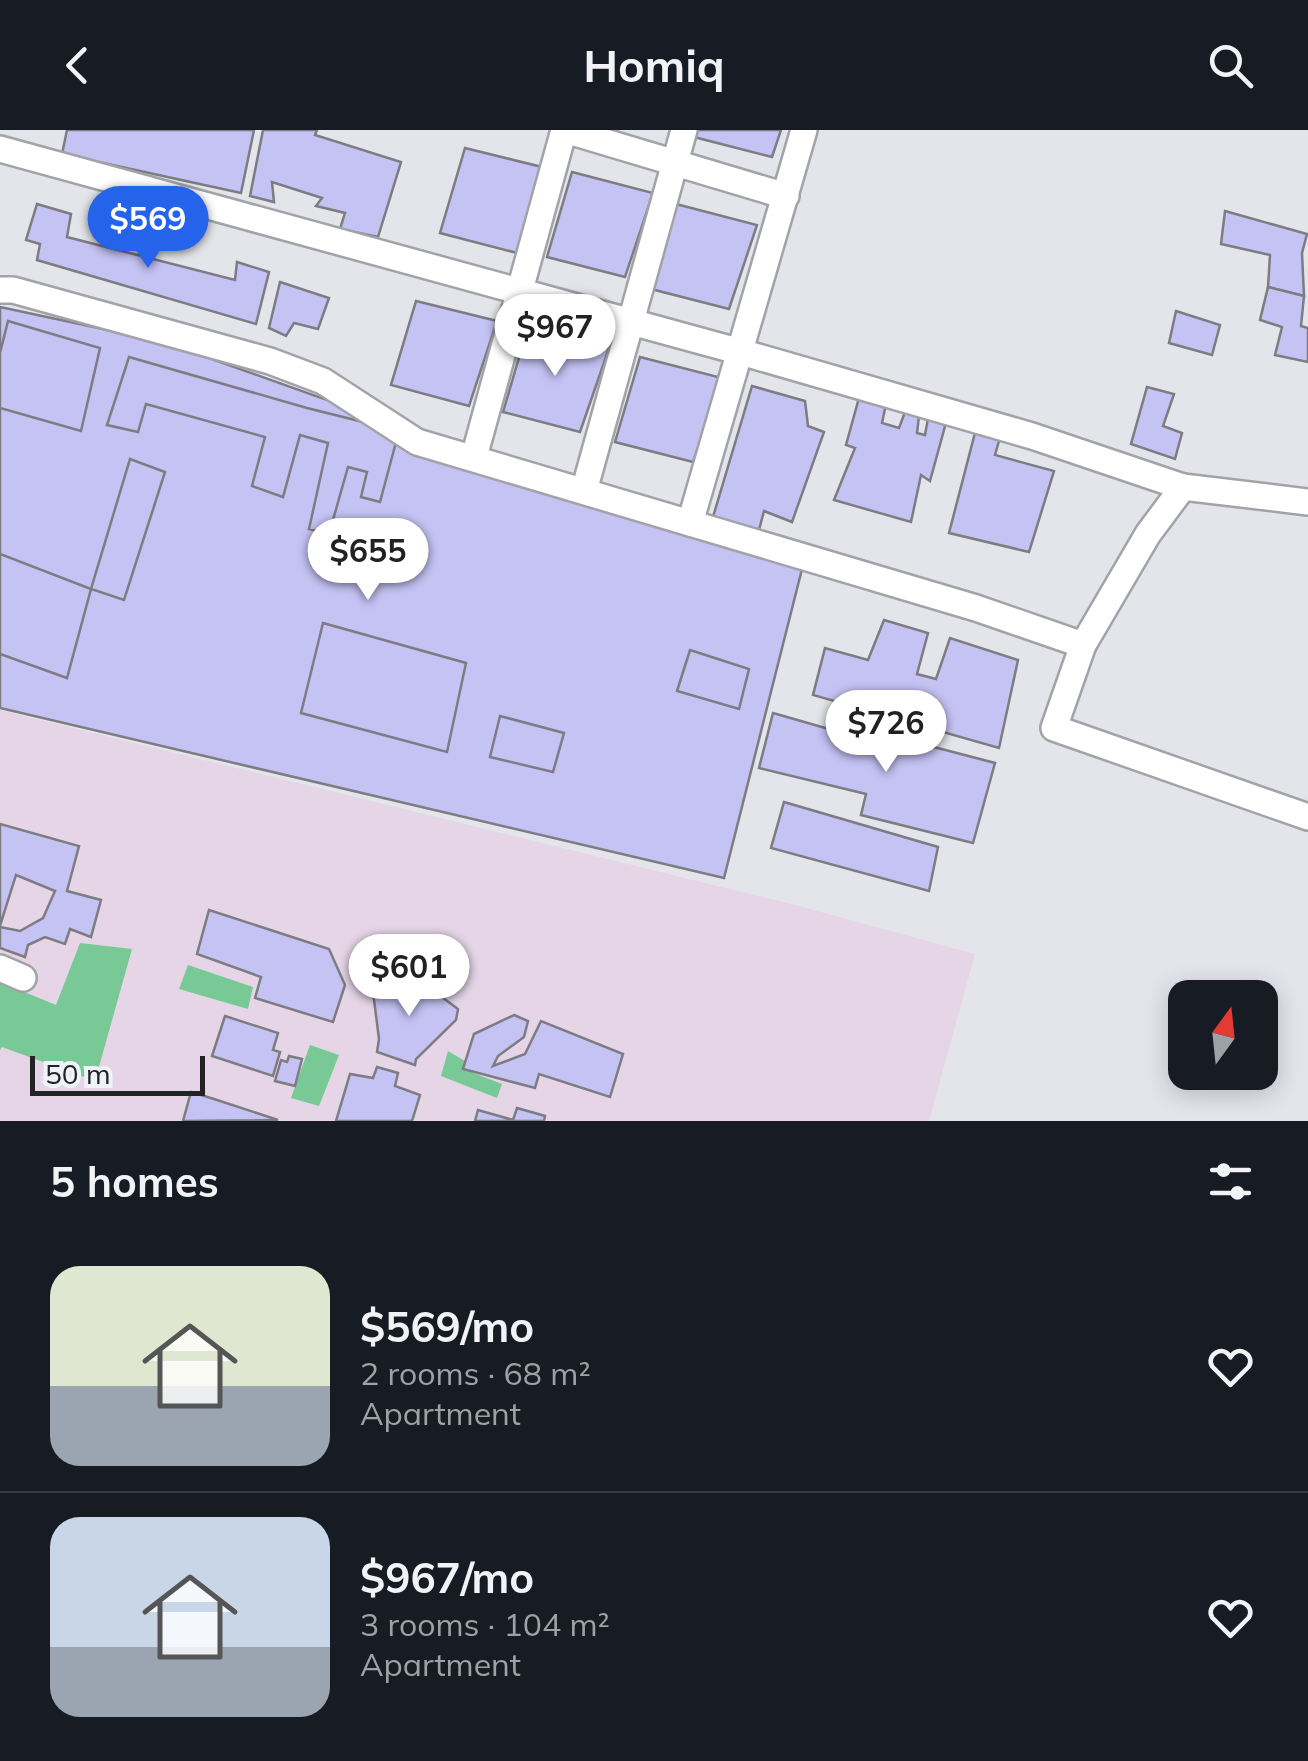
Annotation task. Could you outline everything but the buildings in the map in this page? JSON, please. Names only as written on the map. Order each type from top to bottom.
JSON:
[{"type":"street","points":[[474,458],[564,130],[786,196]]},
{"type":"street","points":[[584,491],[684,130]]},
{"type":"street","points":[[690,523],[804,130]]},
{"type":"street","points":[[0,149],[741,352],[1032,436],[1183,487],[1308,502]]},
{"type":"street","points":[[0,290],[13,290],[270,361],[323,381],[417,442],[976,608],[1083,646]]},
{"type":"street","points":[[1183,487],[1148,534],[1083,646],[1054,728],[1308,817]]},
{"type":"shaded area","points":[[0,710],[795,905],[975,954],[929,1121],[0,1121]]},
{"type":"green space","points":[[80,943],[132,949],[95,1081],[2,1047],[0,1050],[0,982],[56,1005]]},
{"type":"green space","points":[[188,965],[253,987],[248,1009],[179,989]]},
{"type":"green space","points":[[310,1045],[339,1055],[319,1106],[291,1098]]},
{"type":"green space","points":[[448,1051],[465,1061],[463,1069],[502,1084],[497,1098],[441,1076]]}]
